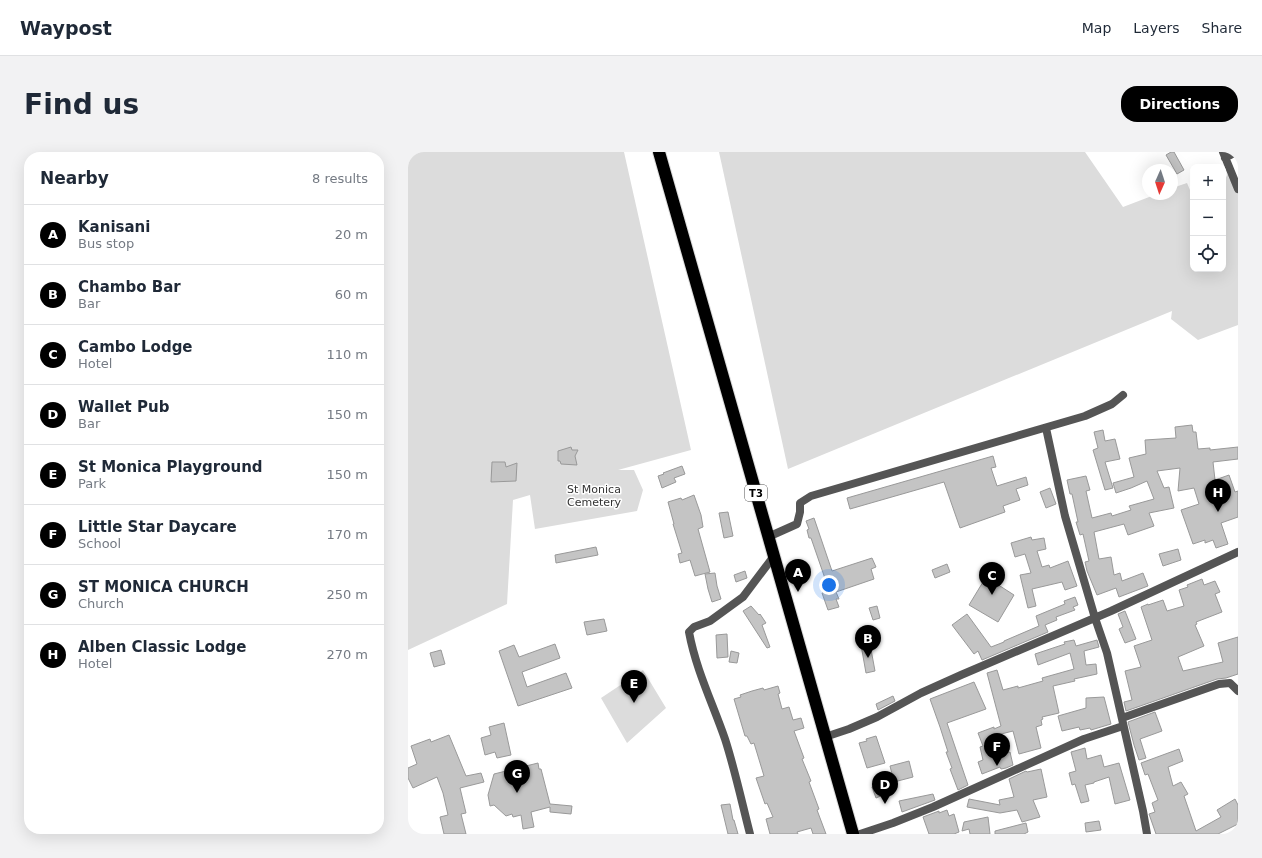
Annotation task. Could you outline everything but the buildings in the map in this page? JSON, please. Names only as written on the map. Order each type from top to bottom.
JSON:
[{"type":"highway","name":"T3","points":[[659,152],[854,834]]},
{"type":"street","points":[[1236,152],[1224,155],[1238,189]]},
{"type":"street","points":[[768,537],[797,524],[800,512],[800,503],[811,496],[1085,416],[1112,404],[1123,395]]},
{"type":"street","points":[[1046,428],[1065,516],[1094,618],[1107,652],[1147,834]]},
{"type":"street","points":[[826,736],[849,729],[877,717],[921,693],[1145,596],[1238,552]]},
{"type":"street","points":[[750,834],[725,740],[697,663],[689,632],[694,627],[710,621],[743,597],[774,556]]},
{"type":"street","points":[[860,834],[933,807],[1123,722],[1219,684],[1230,683],[1238,690]]},
{"type":"green space","name":"St Monica Cemetery","points":[[408,152],[624,152],[691,450],[618,470],[634,470],[643,490],[637,511],[535,529],[530,495],[513,500],[507,604],[408,650]]},
{"type":"green space","points":[[719,152],[1085,152],[1123,207],[1142,200],[1178,200],[1178,186],[1187,183],[1190,190],[1190,272],[1226,272],[1226,178],[1229,171],[1238,193],[1238,325],[1198,340],[1171,319],[1172,311],[788,469]]},
{"type":"green space","points":[[643,670],[666,708],[627,743],[601,698]]},
{"type":"place","name":"Alben Classic Lodge","points":[[1218,512]]},
{"type":"place","name":"Kanisani","points":[[798,592]]},
{"type":"place","name":"Cambo Lodge","points":[[992,595]]},
{"type":"place","name":"Chambo Bar","points":[[868,658]]},
{"type":"place","name":"St Monica Playground","points":[[634,703]]},
{"type":"place","name":"Little Star Daycare","points":[[997,766]]},
{"type":"place","name":"ST MONICA CHURCH","points":[[517,793]]},
{"type":"place","name":"Wallet Pub","points":[[885,804]]}]
